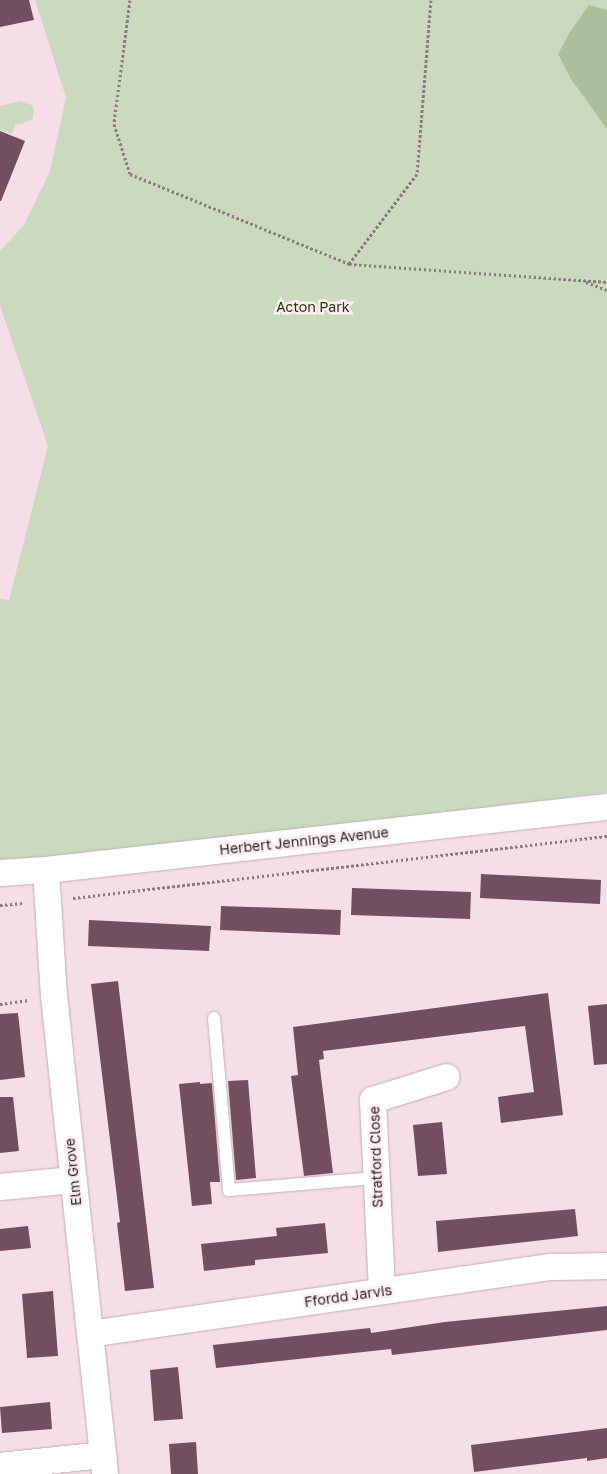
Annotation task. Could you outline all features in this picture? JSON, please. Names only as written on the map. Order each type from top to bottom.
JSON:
[{"type":"street","name":"Herbert Jennings Avenue","points":[[0,873],[46,870],[607,807]]},
{"type":"street","name":"Elm Grove","points":[[46,870],[54,996],[104,1464]]},
{"type":"street","name":"Stratford Close","points":[[382,1291],[372,1100],[447,1077]]},
{"type":"street","points":[[0,1187],[74,1180]]},
{"type":"street","name":"Ffordd Jarvis","points":[[90,1334],[552,1267],[607,1266]]},
{"type":"street","points":[[0,1466],[104,1464]]},
{"type":"lane","points":[[214,1018],[229,1190],[376,1178]]},
{"type":"path","points":[[130,0],[114,124],[130,174],[349,264],[607,282]]},
{"type":"path","points":[[349,264],[418,174],[431,0]]},
{"type":"path","points":[[580,280],[607,290]]},
{"type":"path","points":[[0,905],[607,836]]},
{"type":"green space","name":"Acton Park","points":[[35,0],[607,0],[607,792],[331,829],[0,862],[0,599],[9,600],[48,446],[0,306],[0,251],[24,225],[50,171],[66,98]]},
{"type":"green space","points":[[20,101],[32,105],[34,109],[33,119],[16,124],[12,134],[0,130],[0,106]]},
{"type":"shaded area","points":[[589,5],[607,10],[607,129],[571,79],[558,54],[570,32]]},
{"type":"building","points":[[0,0],[29,0],[34,20],[0,27]]},
{"type":"building","points":[[0,131],[25,141],[1,201],[0,201]]},
{"type":"building","points":[[481,874],[601,880],[600,904],[480,898]]},
{"type":"building","points":[[352,888],[471,892],[470,919],[351,915]]},
{"type":"building","points":[[221,906],[341,910],[340,935],[220,930]]},
{"type":"building","points":[[89,920],[211,926],[209,951],[88,946]]},
{"type":"building","points":[[118,981],[154,1288],[125,1291],[117,1223],[120,1222],[91,984]]},
{"type":"building","points":[[548,993],[563,1115],[501,1123],[498,1097],[534,1092],[525,1026],[323,1051],[324,1059],[319,1060],[333,1173],[304,1176],[291,1076],[298,1075],[293,1027]]},
{"type":"building","points":[[607,1004],[607,1064],[594,1065],[588,1006]]},
{"type":"building","points":[[18,1013],[25,1077],[0,1080],[0,1014]]},
{"type":"building","points":[[248,1080],[256,1178],[236,1180],[228,1081]]},
{"type":"building","points":[[200,1082],[200,1084],[212,1083],[220,1182],[210,1182],[212,1204],[192,1206],[179,1084]]},
{"type":"building","points":[[0,1097],[13,1097],[19,1151],[0,1153]]},
{"type":"building","points":[[442,1122],[447,1174],[418,1176],[413,1125]]},
{"type":"building","points":[[575,1209],[578,1236],[438,1252],[436,1221]]},
{"type":"building","points":[[325,1223],[328,1253],[255,1260],[255,1265],[204,1271],[201,1244],[277,1236],[276,1228]]},
{"type":"building","points":[[28,1226],[31,1248],[0,1251],[0,1229]]},
{"type":"building","points":[[53,1291],[58,1356],[27,1358],[22,1294]]},
{"type":"building","points":[[607,1306],[607,1330],[392,1355],[391,1349],[216,1368],[213,1345],[370,1328],[371,1333],[445,1322]]},
{"type":"building","points":[[178,1367],[183,1419],[154,1421],[150,1370]]},
{"type":"building","points":[[50,1402],[52,1429],[2,1433],[0,1407]]},
{"type":"building","points":[[607,1428],[607,1458],[587,1461],[587,1458],[474,1472],[471,1445]]},
{"type":"building","points":[[196,1442],[198,1474],[171,1474],[169,1444]]}]
